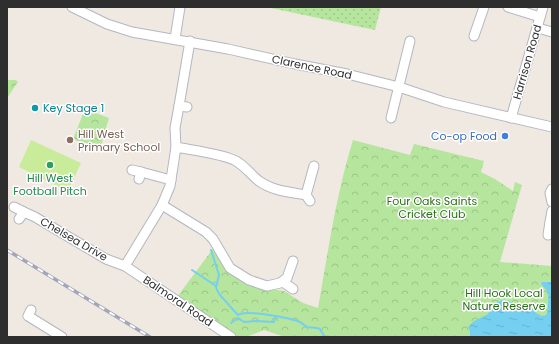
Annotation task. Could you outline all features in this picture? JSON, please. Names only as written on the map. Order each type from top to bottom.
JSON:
[{"type":"street","name":"Clarence Road","points":[[72,7],[107,24],[132,32],[190,41],[347,74],[399,87],[444,102],[552,128]]},
{"type":"street","points":[[175,39],[180,7]]},
{"type":"street","points":[[474,36],[484,7]]},
{"type":"street","points":[[508,7],[540,17]]},
{"type":"street","name":"Harrison Road","points":[[511,118],[543,7]]},
{"type":"street","points":[[538,28],[552,32]]},
{"type":"street","points":[[125,266],[162,205],[170,186],[176,147],[175,128],[183,106],[190,41]]},
{"type":"street","points":[[390,118],[410,41]]},
{"type":"street","points":[[176,147],[235,160],[259,181],[279,191],[308,198],[314,166]]},
{"type":"street","points":[[137,174],[171,180]]},
{"type":"street","points":[[552,189],[550,193],[552,202]]},
{"type":"street","points":[[162,205],[206,232],[213,239],[230,268],[248,280],[267,286],[283,282],[287,278],[293,261]]},
{"type":"street","name":"Chelsea Drive","points":[[14,206],[21,215],[47,224],[106,259],[125,266]]},
{"type":"street","points":[[548,235],[552,211]]},
{"type":"street","name":"Balmoral Road","points":[[125,266],[231,337]]},
{"type":"street","points":[[283,282],[293,289]]},
{"type":"street","points":[[28,317],[62,337]]},
{"type":"green space","points":[[266,7],[381,7],[375,30]]},
{"type":"green space","points":[[7,80],[16,80],[18,82],[7,98]]},
{"type":"green space","points":[[85,109],[109,118],[100,149],[73,139]]},
{"type":"green space","name":"Hill West Football Pitch","points":[[31,140],[81,163],[68,191],[19,167]]},
{"type":"green space","points":[[353,140],[410,155],[414,144],[484,161],[481,172],[513,191],[515,182],[522,185],[500,262],[552,266],[552,337],[285,337],[264,330],[246,337],[235,337],[177,297],[215,246],[228,271],[262,288],[284,291],[303,303],[318,308],[337,203]]},
{"type":"water","points":[[542,282],[552,282],[552,337],[470,337],[468,327],[474,321],[488,314],[493,304],[503,300],[509,301],[520,307],[531,307],[536,313],[542,316],[546,315],[548,309],[548,292],[541,284]]},
{"type":"waterway","points":[[211,250],[219,275],[216,287],[217,290],[238,315],[242,313],[249,313],[287,318],[300,322],[307,327],[320,329],[324,336],[331,337]]},
{"type":"waterway","points":[[192,270],[216,286]]},
{"type":"waterway","points":[[231,323],[238,318],[244,322],[274,322],[276,317]]},
{"type":"railway","points":[[7,250],[150,337]]},
{"type":"place","name":"Key Stage 1","points":[[35,108]]},
{"type":"place","name":"Co-op Food","points":[[505,136]]},
{"type":"place","name":"Hill West Primary School","points":[[70,140]]},
{"type":"place","name":"Hill West Football Pitch","points":[[50,165]]},
{"type":"park label","name":"Four Oaks Saints Cricket Club","points":[[432,207]]},
{"type":"park label","name":"Hill Hook Local Nature Reserve","points":[[504,299]]}]
